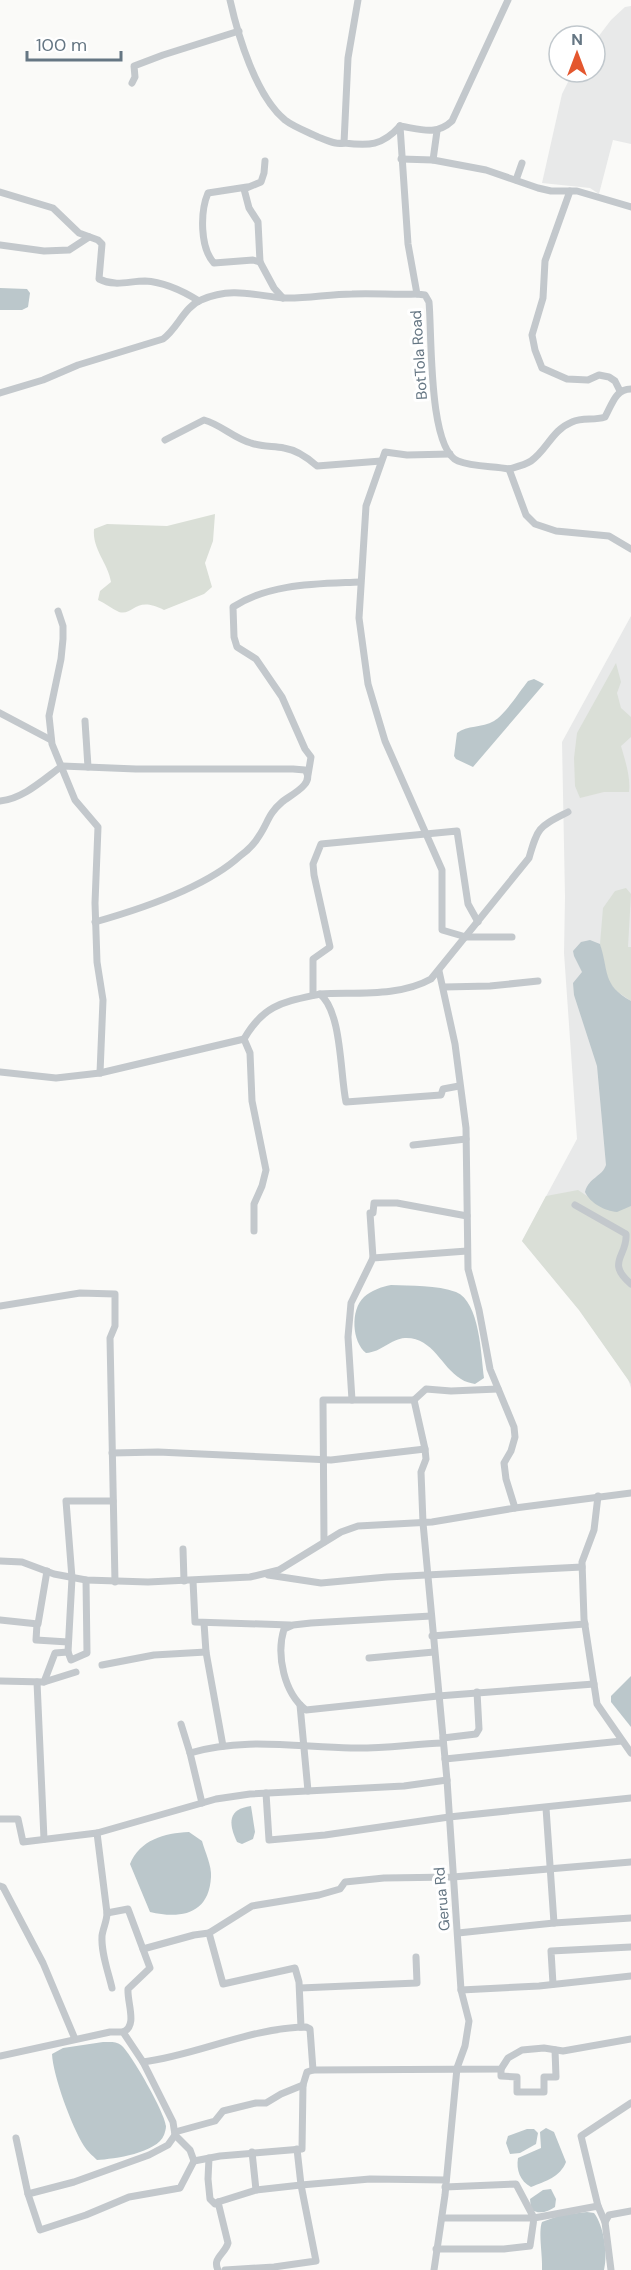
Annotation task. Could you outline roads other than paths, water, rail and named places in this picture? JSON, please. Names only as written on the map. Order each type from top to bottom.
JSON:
[{"type":"street","points":[[230,0],[255,76],[269,100],[285,120],[306,132],[338,145],[344,143],[368,146],[390,137],[400,126],[437,131],[444,129],[452,121],[508,0]]},
{"type":"street","points":[[344,143],[348,58],[358,0]]},
{"type":"street","points":[[132,83],[135,77],[134,66],[239,31]]},
{"type":"street","name":"BotTola Road","points":[[400,126],[408,244],[417,294],[425,295],[429,302],[437,421],[443,442],[450,454]]},
{"type":"street","points":[[433,160],[437,131]]},
{"type":"street","points":[[401,159],[433,160],[486,170],[551,191],[586,193],[631,207]]},
{"type":"street","points":[[260,262],[254,260],[214,263],[208,256],[204,234],[205,200],[208,193],[247,187],[261,182],[265,161]]},
{"type":"street","points":[[516,180],[522,164]]},
{"type":"street","points":[[247,187],[244,189],[246,200],[258,222],[260,262],[274,288],[283,298]]},
{"type":"street","points":[[570,191],[545,261],[543,298],[532,335],[535,350],[542,368],[567,379],[588,380],[600,375],[609,377],[615,381],[621,391]]},
{"type":"street","points":[[0,192],[53,208],[79,233],[102,244],[99,279],[106,283],[146,281],[184,291],[199,301]]},
{"type":"street","points":[[0,245],[44,251],[69,250],[89,237]]},
{"type":"street","points":[[0,393],[43,380],[78,365],[163,339],[172,333],[187,310],[199,301],[237,292],[283,298],[352,294],[417,294]]},
{"type":"street","points":[[512,937],[466,937],[442,930],[442,870],[385,741],[368,684],[359,618],[366,506],[385,452],[407,455],[450,454],[457,461],[509,469],[530,462],[548,440],[572,422],[584,418],[605,417],[621,391],[631,389]]},
{"type":"street","points":[[165,441],[204,420],[219,424],[226,432],[250,443],[286,448],[317,466],[381,461]]},
{"type":"street","points":[[509,469],[526,516],[535,524],[556,531],[609,536],[631,549]]},
{"type":"street","points":[[96,922],[148,905],[218,873],[241,856],[260,836],[267,818],[308,779],[311,757],[305,749],[282,697],[256,659],[237,647],[234,637],[233,607],[248,597],[279,588],[360,582]]},
{"type":"street","points":[[58,611],[63,626],[63,639],[49,716],[51,740],[75,800],[99,827],[96,922],[97,962],[103,1000],[100,1073]]},
{"type":"street","points":[[0,713],[51,740]]},
{"type":"street","points":[[85,721],[88,767]]},
{"type":"street","points":[[0,801],[18,796],[34,787],[62,766],[136,769],[293,769],[305,770],[308,775]]},
{"type":"street","points":[[0,1072],[56,1078],[100,1073],[244,1039],[253,1024],[269,1008],[317,995],[392,991],[418,987],[439,971],[529,858],[535,838],[544,823],[568,812]]},
{"type":"street","points":[[317,995],[313,959],[330,947],[313,864],[321,844],[458,831],[468,904],[478,922]]},
{"type":"street","points":[[439,971],[455,1044],[466,1128],[468,1269],[479,1310],[490,1369],[514,1426],[515,1437],[504,1463],[506,1479],[515,1508]]},
{"type":"street","points":[[444,987],[490,986],[538,981]]},
{"type":"street","points":[[317,995],[328,1002],[333,1017],[346,1102],[441,1095],[442,1089],[459,1086]]},
{"type":"street","points":[[244,1039],[250,1053],[252,1101],[266,1170],[254,1204],[254,1231]]},
{"type":"street","points":[[413,1145],[466,1139]]},
{"type":"street","points":[[352,1400],[348,1337],[351,1302],[373,1258],[370,1213],[373,1213],[374,1203],[397,1203],[467,1216]]},
{"type":"street","points":[[574,1205],[626,1234],[618,1266],[623,1277],[631,1284]]},
{"type":"street","points":[[373,1258],[467,1251]]},
{"type":"street","points":[[0,1305],[80,1293],[115,1294],[115,1326],[110,1338],[116,1582]]},
{"type":"street","points":[[324,1542],[323,1400],[414,1400],[426,1389],[451,1391],[498,1389]]},
{"type":"street","points":[[112,1453],[158,1452],[323,1460],[425,1449],[414,1400]]},
{"type":"street","name":"Gerua Rd","points":[[425,1449],[426,1459],[421,1472],[423,1523],[447,1780],[461,1990],[470,2021],[465,2046],[457,2068],[446,2183],[434,2270]]},
{"type":"street","points":[[266,1575],[279,1570],[324,1542],[358,1526],[423,1523],[631,1493]]},
{"type":"street","points":[[598,1496],[594,1530],[582,1567],[585,1623],[597,1704],[631,1753]]},
{"type":"street","points":[[86,1580],[87,1653],[71,1659],[68,1642],[72,1578],[66,1501],[113,1501]]},
{"type":"street","points":[[183,1549],[184,1581]]},
{"type":"street","points":[[0,1561],[22,1562],[72,1578],[116,1582],[193,1581],[266,1575],[321,1583],[428,1574],[582,1567]]},
{"type":"street","points":[[47,1571],[36,1640],[68,1642]]},
{"type":"street","points":[[193,1581],[195,1622],[293,1625],[431,1616]]},
{"type":"street","points":[[0,1620],[37,1624]]},
{"type":"street","points":[[204,1623],[206,1652],[223,1746]]},
{"type":"street","points":[[432,1636],[585,1623]]},
{"type":"street","points":[[293,1625],[284,1629],[281,1637],[282,1665],[293,1696],[306,1710],[477,1692],[594,1684]]},
{"type":"street","points":[[44,1839],[41,1682],[55,1653],[68,1652]]},
{"type":"street","points":[[102,1665],[154,1655],[206,1652]]},
{"type":"street","points":[[369,1658],[434,1652]]},
{"type":"street","points":[[0,1682],[41,1682],[76,1672]]},
{"type":"street","points":[[190,1753],[210,1747],[260,1744],[352,1749],[443,1740],[476,1734],[479,1729],[477,1692]]},
{"type":"street","points":[[300,1705],[308,1791]]},
{"type":"street","points":[[181,1724],[202,1803]]},
{"type":"street","points":[[445,1759],[622,1741]]},
{"type":"street","points":[[0,1819],[18,1819],[23,1842],[97,1833],[202,1803],[250,1794],[404,1786],[447,1780]]},
{"type":"street","points":[[266,1793],[269,1840],[325,1835],[449,1817],[631,1798]]},
{"type":"street","points":[[546,1808],[554,1923]]},
{"type":"street","points":[[97,1833],[107,1913],[107,1926],[102,1932],[102,1950],[112,1988]]},
{"type":"street","points":[[143,1949],[209,1933],[252,1906],[319,1895],[340,1889],[345,1882],[393,1877],[453,1877],[631,1862]]},
{"type":"street","points":[[0,1886],[3,1887],[43,1964],[75,2039]]},
{"type":"street","points":[[0,1903],[10,1901]]},
{"type":"street","points":[[0,2056],[75,2039],[129,2030],[132,2025],[127,1998],[128,1989],[150,1968],[128,1909],[107,1913]]},
{"type":"street","points":[[458,1933],[631,1918]]},
{"type":"street","points":[[209,1933],[223,1984],[295,1968],[300,1988],[301,2027]]},
{"type":"street","points":[[553,1984],[551,1951],[631,1947]]},
{"type":"street","points":[[300,1988],[417,1983],[416,1957]]},
{"type":"street","points":[[461,1990],[631,1976]]},
{"type":"street","points":[[143,2062],[166,2059],[247,2035],[301,2027],[310,2030],[313,2070]]},
{"type":"street","points":[[16,2138],[28,2194],[40,2230],[86,2215],[129,2197],[180,2188],[194,2161],[190,2150],[175,2133],[173,2122],[159,2090],[123,2032]]},
{"type":"street","points":[[555,2050],[556,2077],[544,2077],[544,2092],[517,2092],[517,2077],[501,2076],[501,2069],[508,2058],[522,2050],[544,2048],[563,2051],[591,2048],[631,2039]]},
{"type":"street","points":[[194,2161],[252,2152],[302,2149],[303,2085],[307,2072],[313,2070],[501,2069]]},
{"type":"street","points":[[28,2194],[74,2182],[149,2156],[168,2145],[175,2133],[215,2121],[223,2111],[256,2103],[266,2103],[303,2085]]},
{"type":"street","points":[[612,2269],[606,2222],[598,2206],[582,2136],[631,2103]]},
{"type":"street","points":[[225,2270],[274,2267],[316,2261],[301,2185],[297,2149]]},
{"type":"street","points":[[252,2152],[256,2190]]},
{"type":"street","points":[[209,2158],[210,2199],[215,2204],[256,2190],[370,2179],[516,2184],[534,2218],[530,2246],[504,2249],[436,2249]]},
{"type":"street","points":[[218,2202],[228,2243],[226,2250],[216,2259],[218,2270]]},
{"type":"street","points":[[442,2218],[534,2218],[598,2206]]},
{"type":"street","points":[[606,2222],[609,2215],[631,2211]]}]
